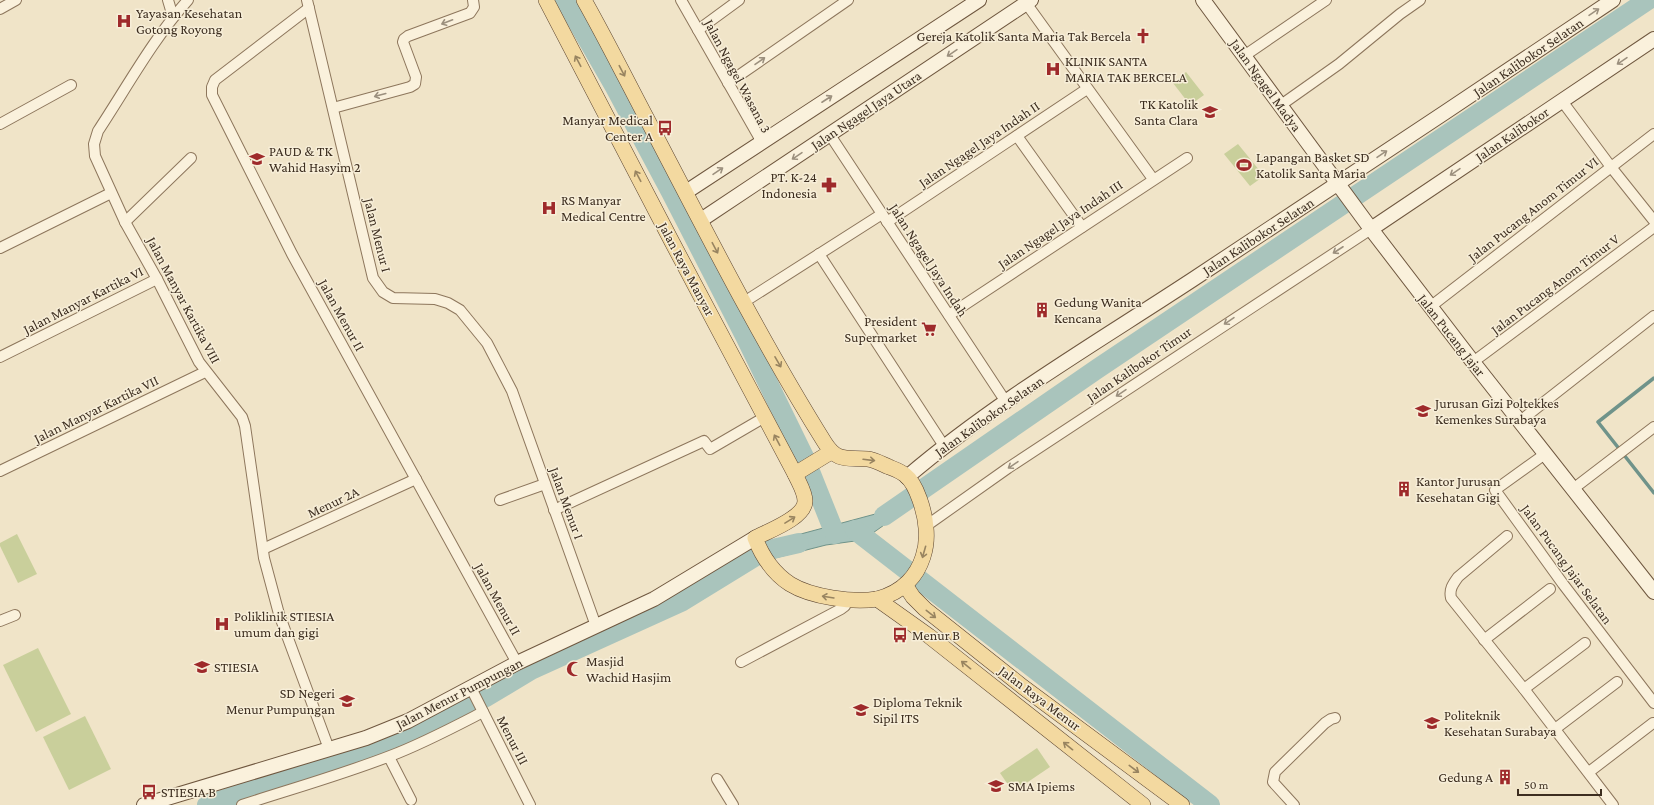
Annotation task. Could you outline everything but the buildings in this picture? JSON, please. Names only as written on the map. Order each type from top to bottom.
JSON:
[{"type":"main road","name":"Jalan Raya Manyar","points":[[546,0],[795,474]]},
{"type":"main road","points":[[584,0],[744,302],[813,423],[832,452],[837,456],[848,459],[875,461],[908,479],[922,504],[926,526],[926,544],[912,578],[893,593],[877,599],[847,600],[820,595],[797,588],[782,578],[768,563],[757,544],[797,516],[803,509],[805,503],[804,496],[795,474],[832,452]]},
{"type":"main road","name":"Jalan Raya Menur","points":[[912,578],[913,597],[925,609],[1023,687],[1101,743],[1182,805]]},
{"type":"main road","name":"Jalan Raya Menur","points":[[877,599],[930,636],[1143,805]]},
{"type":"main road","points":[[1088,762],[1101,743]]},
{"type":"main road","points":[[1104,774],[1116,755]]},
{"type":"street","points":[[0,9],[16,0]]},
{"type":"street","points":[[168,0],[173,17]]},
{"type":"street","name":"Jalan Manyar Kartika VIII","points":[[188,0],[173,17],[98,131],[94,144],[95,156],[125,222],[157,278],[205,372],[242,418],[263,549],[279,614],[329,749]]},
{"type":"street","points":[[333,108],[410,87],[415,84],[416,77],[403,42],[404,39],[408,36],[470,13],[474,7],[473,0]]},
{"type":"street","name":"Jalan Ngagel Wasana 3","points":[[681,0],[759,137],[759,144]]},
{"type":"street","points":[[698,30],[739,0]]},
{"type":"street","points":[[728,83],[848,0]]},
{"type":"street","name":"Jalan Ngagel Jaya Utara","points":[[686,192],[979,0]]},
{"type":"street","name":"Jalan Ngagel Madya","points":[[1203,0],[1370,229]]},
{"type":"street","points":[[1244,56],[1312,4],[1326,0]]},
{"type":"street","points":[[1281,105],[1339,64],[1400,14],[1420,0]]},
{"type":"street","name":"Jalan Kalibokor Selatan","points":[[908,479],[944,446],[1006,402],[1341,189],[1613,0]]},
{"type":"street","points":[[1028,2],[1087,89],[1153,179]]},
{"type":"street","name":"Jalan Ngagel Jaya Utara","points":[[701,220],[1028,2]]},
{"type":"street","name":"Jalan Menur I","points":[[308,4],[373,278],[383,292],[392,298],[435,299],[448,302],[460,310],[475,326],[487,343],[512,391],[596,626]]},
{"type":"street","name":"Jalan Menur II","points":[[308,4],[216,80],[212,87],[212,95],[292,254],[517,663]]},
{"type":"street","name":"Jalan Kalibokor","points":[[1370,229],[1654,39]]},
{"type":"street","points":[[0,124],[71,84]]},
{"type":"street","name":"Jalan Ngagel Jaya Indah II","points":[[744,302],[819,254],[884,218],[1017,136],[1087,89]]},
{"type":"street","points":[[1562,101],[1611,167],[1654,221]]},
{"type":"street","name":"Jalan Pucang Anom Timur VI","points":[[1430,307],[1654,134]]},
{"type":"street","name":"Jalan Ngagel Jaya Indah","points":[[830,135],[1006,402]]},
{"type":"street","points":[[1017,136],[1082,227]]},
{"type":"street","points":[[125,222],[191,158]]},
{"type":"street","name":"Jalan Ngagel Jaya Indah III","points":[[949,315],[1187,158]]},
{"type":"street","points":[[0,248],[111,193]]},
{"type":"street","name":"Jalan Pucang Anom Timur V","points":[[1473,362],[1654,227]]},
{"type":"street","name":"Jalan Pucang Jajar","points":[[1370,229],[1654,592]]},
{"type":"street","name":"Jalan Kalibokor Timur","points":[[926,526],[1028,455],[1370,229]]},
{"type":"street","points":[[819,254],[944,446]]},
{"type":"street","name":"Jalan Manyar Kartika VI","points":[[0,357],[157,278]]},
{"type":"street","points":[[1520,421],[1654,316]]},
{"type":"street","name":"Jalan Manyar Kartika VII","points":[[0,471],[205,372]]},
{"type":"street","points":[[554,510],[704,441],[710,449],[765,417]]},
{"type":"street","points":[[1573,489],[1654,427]]},
{"type":"street","name":"Jalan Pucang Jajar Selatan","points":[[1545,454],[1495,490],[1563,584],[1654,703]]},
{"type":"street","name":"Menur 2A","points":[[263,549],[416,479]]},
{"type":"street","points":[[500,500],[545,484]]},
{"type":"street","points":[[1507,536],[1458,577],[1452,585],[1450,594],[1455,603],[1589,772],[1613,805]]},
{"type":"street","name":"Jalan Menur Pumpungan","points":[[144,805],[329,749],[396,726],[474,693],[517,663],[654,600],[757,544]]},
{"type":"street","points":[[1484,640],[1550,589]]},
{"type":"street","points":[[741,662],[841,609],[845,606],[847,600]]},
{"type":"street","points":[[0,621],[15,615]]},
{"type":"street","points":[[1524,689],[1584,643]]},
{"type":"street","points":[[1555,729],[1617,682]]},
{"type":"street","name":"Menur III","points":[[474,693],[530,805]]},
{"type":"street","points":[[242,805],[302,787],[389,757],[435,737],[482,710]]},
{"type":"street","points":[[1294,805],[1272,782],[1275,772],[1325,723],[1331,718],[1335,718]]},
{"type":"street","points":[[1589,772],[1653,723]]},
{"type":"street","points":[[389,757],[411,800]]},
{"type":"street","points":[[717,779],[733,805]]},
{"type":"green space","points":[[1186,72],[1204,95],[1190,105],[1173,83]]},
{"type":"green space","name":"Lapangan Basket SD Katolik Santa Maria","points":[[1238,144],[1264,176],[1250,186],[1224,154]]},
{"type":"green space","points":[[17,534],[37,574],[18,583],[0,546],[0,543]]},
{"type":"green space","points":[[38,648],[71,714],[36,732],[3,665]]},
{"type":"green space","points":[[85,716],[111,769],[69,790],[43,737]]},
{"type":"green space","points":[[1037,748],[1050,767],[1013,792],[1000,773]]},
{"type":"water","points":[[903,495],[911,506],[870,535],[855,541],[826,545],[775,558],[771,542],[879,513]]},
{"type":"waterway","points":[[565,0],[615,87],[671,192],[745,336],[804,457]]},
{"type":"waterway","points":[[884,516],[1097,369],[1648,0]]},
{"type":"waterway","points":[[1654,378],[1598,422],[1654,493]]},
{"type":"waterway","points":[[811,474],[835,534]]},
{"type":"waterway","points":[[855,530],[1210,805]]},
{"type":"waterway","points":[[207,805],[374,750],[486,697],[531,670],[681,602],[764,551],[799,543]]},
{"type":"place","name":"Yayasan Kesehatan Gotong Royong","points":[[124,21]]},
{"type":"place","name":"Gereja Katolik Santa Maria Tak Bercela","points":[[1143,36]]},
{"type":"place","name":"KLINIK SANTA MARIA TAK BERCELA","points":[[1053,69]]},
{"type":"place","name":"TK Katolik Santa Clara","points":[[1210,112]]},
{"type":"place","name":"Manyar Medical Center A","points":[[665,128]]},
{"type":"place","name":"PAUD & TK Wahid Hasyim 2","points":[[257,159]]},
{"type":"place","name":"Lapangan Basket SD Katolik Santa Maria","points":[[1244,165]]},
{"type":"place","name":"PT. K-24 Indonesia","points":[[829,185]]},
{"type":"place","name":"RS Manyar Medical Centre","points":[[549,208]]},
{"type":"place","name":"Gedung Wanita Kencana","points":[[1042,310]]},
{"type":"place","name":"President Supermarket","points":[[929,329]]},
{"type":"place","name":"Jurusan Gizi Poltekkes Kemenkes Surabaya","points":[[1423,411]]},
{"type":"place","name":"Kantor Jurusan Kesehatan Gigi","points":[[1404,489]]},
{"type":"place","name":"Poliklinik STIESIA umum dan gigi","points":[[222,624]]},
{"type":"place","name":"Menur B","points":[[900,635]]},
{"type":"place","name":"STIESIA","points":[[202,667]]},
{"type":"place","name":"Masjid Wachid Hasjim","points":[[574,669]]},
{"type":"place","name":"SD Negeri Menur Pumpungan","points":[[347,701]]},
{"type":"place","name":"Diploma Teknik Sipil ITS","points":[[861,710]]},
{"type":"place","name":"Politeknik Kesehatan Surabaya","points":[[1432,723]]},
{"type":"place","name":"Gedung A","points":[[1505,777]]},
{"type":"place","name":"SMA Ipiems","points":[[996,786]]},
{"type":"place","name":"STIESIA B","points":[[149,792]]}]
